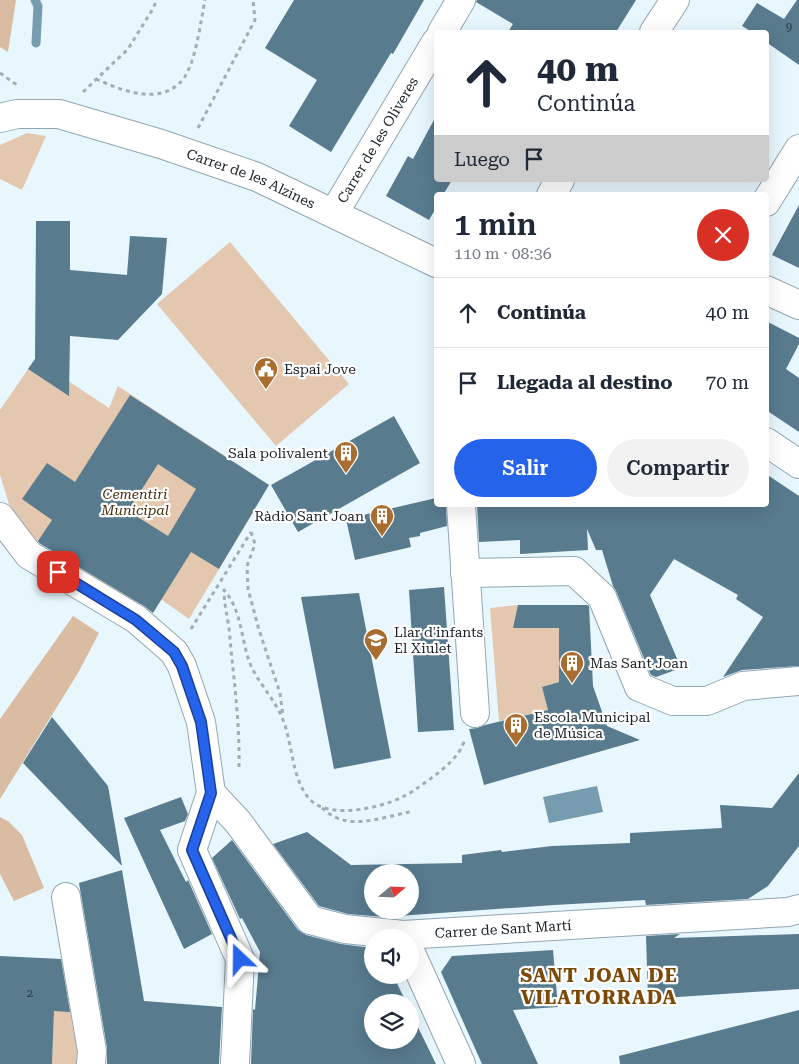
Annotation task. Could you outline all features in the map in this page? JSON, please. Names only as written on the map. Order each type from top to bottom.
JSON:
[{"type":"street","points":[[443,30],[461,0]]},
{"type":"street","points":[[655,30],[675,0]]},
{"type":"street","name":"Carrer de les Oliveres","points":[[334,213],[434,45]]},
{"type":"street","name":"Carrer de les Alzines","points":[[0,118],[17,114],[59,114],[185,152],[257,177],[434,262]]},
{"type":"street","points":[[769,197],[799,149]]},
{"type":"street","points":[[769,291],[799,305]]},
{"type":"street","points":[[769,444],[799,464]]},
{"type":"street","points":[[461,507],[475,713]]},
{"type":"street","points":[[0,516],[30,555],[136,620],[174,652],[182,666],[201,722],[211,793],[192,850],[240,959],[235,1064]]},
{"type":"street","points":[[466,573],[574,571],[602,598],[639,687],[673,701],[707,702],[743,686],[799,681]]},
{"type":"street","name":"Carrer de Sant Martí","points":[[211,793],[238,822],[310,920],[364,933]]},
{"type":"street","points":[[66,897],[92,1051],[92,1064]]},
{"type":"street","name":"Carrer de Sant Martí","points":[[419,940],[788,912],[799,909]]},
{"type":"street","points":[[419,970],[461,1064]]},
{"type":"path","points":[[59,114],[128,50],[154,7],[156,0]]},
{"type":"path","points":[[96,80],[118,90],[145,95],[170,90],[184,77],[192,60],[205,0]]},
{"type":"path","points":[[185,152],[255,20],[253,0]]},
{"type":"path","points":[[174,652],[184,640],[251,532],[255,544],[247,566],[248,589],[280,694],[284,720],[299,783],[308,798],[334,817],[348,822],[361,822],[410,812]]},
{"type":"path","points":[[220,582],[233,600],[250,661],[258,679],[284,720]]},
{"type":"path","points":[[224,590],[224,603],[238,708],[238,771],[233,764]]},
{"type":"path","points":[[321,808],[352,811],[375,807],[408,795],[448,766],[464,745],[466,730],[475,713]]},
{"type":"green space","points":[[27,133],[46,136],[22,190],[0,179],[0,145]]},
{"type":"green space","points":[[230,242],[349,384],[276,446],[157,304]]},
{"type":"green space","name":"Cementiri Municipal","points":[[35,359],[109,408],[118,386],[257,477],[242,504],[254,511],[189,619],[148,590],[137,608],[26,533],[9,504],[0,475],[0,410]]},
{"type":"green space","points":[[518,605],[514,628],[559,628],[559,682],[542,687],[548,710],[499,721],[490,608]]},
{"type":"green space","points":[[61,958],[77,1051],[76,1064],[52,1064],[54,1011],[59,1011]]},
{"type":"shaded area","points":[[0,0],[16,0],[8,52],[0,47]]},
{"type":"shaded area","points":[[73,616],[99,633],[78,673],[0,799],[0,719]]},
{"type":"shaded area","points":[[0,817],[9,822],[22,835],[44,888],[14,901],[0,874]]},
{"type":"water","points":[[597,786],[603,812],[549,823],[543,797]]},
{"type":"building","points":[[294,0],[424,0],[393,54],[391,53],[331,152],[289,126],[317,80],[265,48]]},
{"type":"building","points":[[477,0],[636,0],[617,30],[509,30],[513,24],[476,2]]},
{"type":"building","points":[[797,0],[799,0],[799,65],[769,44],[769,30],[749,30],[742,26],[757,3],[784,19]]},
{"type":"building","points":[[434,120],[434,182],[451,182],[445,192],[434,192],[434,211],[429,220],[386,196],[408,156],[413,159]]},
{"type":"building","points":[[799,205],[799,268],[772,255]]},
{"type":"building","points":[[36,221],[70,221],[70,270],[127,275],[130,236],[167,238],[162,294],[118,340],[70,336],[69,396],[28,369],[35,359]]},
{"type":"building","points":[[769,323],[799,338],[799,344],[786,369],[799,378],[799,432],[769,412]]},
{"type":"building","name":"Cementiri Municipal","points":[[130,395],[269,485],[219,569],[191,552],[153,613],[39,543],[38,541],[52,520],[22,499],[47,463],[75,482]],"holes":[[[158,464],[196,489],[168,536],[128,511]]]},
{"type":"building","name":"Sala polivalent","points":[[394,416],[420,463],[298,532],[271,485]]},
{"type":"building","points":[[769,476],[799,496],[799,666],[742,670],[723,677],[763,617],[736,599],[738,595],[674,559],[650,595],[681,668],[656,677],[651,675],[613,586],[602,550],[596,550],[587,529],[588,550],[520,554],[520,540],[479,542],[477,507],[769,507]]},
{"type":"building","points":[[434,498],[434,507],[446,507],[447,526],[409,538],[411,547],[355,560],[346,519]]},
{"type":"building","points":[[444,587],[454,730],[418,732],[409,590]]},
{"type":"building","points":[[359,593],[391,758],[334,769],[301,597]]},
{"type":"building","name":"Mas Sant Joan","points":[[518,605],[589,606],[593,686],[607,726],[640,740],[484,785],[469,729],[548,710],[542,687],[559,682],[559,628],[513,628]]},
{"type":"building","points":[[52,717],[108,786],[122,866],[23,763]]},
{"type":"building","points":[[799,773],[799,846],[768,886],[748,899],[646,905],[645,900],[419,915],[419,864],[406,864],[462,863],[462,855],[501,850],[502,852],[552,846],[630,843],[630,833],[722,828],[720,805],[772,808]]},
{"type":"building","points":[[181,797],[188,814],[185,821],[160,830],[186,882],[188,880],[212,934],[184,949],[124,818]]},
{"type":"building","points":[[307,832],[351,865],[364,865],[364,915],[348,914],[319,906],[273,844]]},
{"type":"building","points":[[232,840],[298,930],[306,935],[341,944],[364,947],[364,984],[397,984],[402,994],[364,994],[364,1049],[419,1049],[419,1029],[436,1064],[251,1064],[253,1009],[255,1010],[260,952],[242,918],[240,919],[212,858]]},
{"type":"building","points":[[122,870],[144,1001],[222,1007],[219,1064],[107,1064],[107,1048],[79,883]]},
{"type":"building","points":[[680,934],[674,938],[799,934],[799,989],[648,999],[646,936]]},
{"type":"building","points":[[553,950],[558,1007],[513,1010],[538,1064],[482,1064],[441,972],[452,956]]},
{"type":"building","points":[[0,956],[61,959],[70,1012],[54,1011],[52,1064],[0,1064]]},
{"type":"building","points":[[799,1010],[799,1064],[620,1064],[619,1056]]},
{"type":"waterway","points":[[35,0],[38,6],[36,43]]},
{"type":"place","name":"Espai Jove","points":[[266,390]]},
{"type":"place","name":"Sala polivalent","points":[[346,474]]},
{"type":"place","name":"Ràdio Sant Joan","points":[[382,537]]},
{"type":"place","name":"Llar d'infants El Xiulet","points":[[376,661]]},
{"type":"place","name":"Mas Sant Joan","points":[[572,684]]},
{"type":"place","name":"Escola Municipal de Música","points":[[516,746]]},
{"type":"district","name":"SANT JOAN DE VILATORRADA","points":[[599,986]]},
{"type":"route","points":[[58,572],[136,620],[174,652],[182,666],[201,722],[211,793],[192,850],[240,959]]}]
